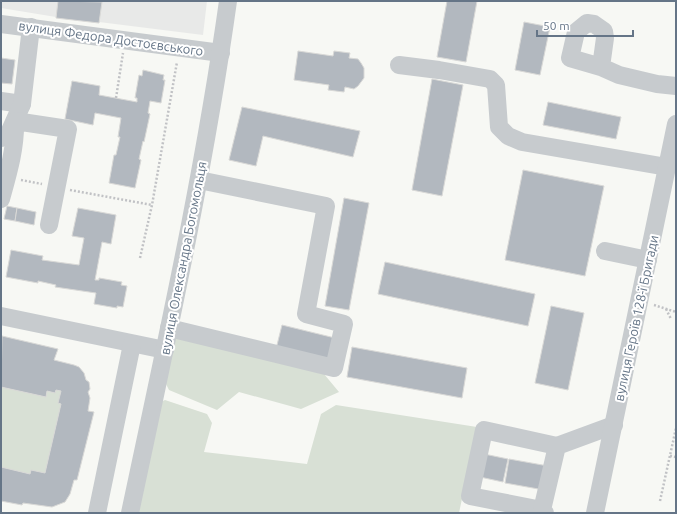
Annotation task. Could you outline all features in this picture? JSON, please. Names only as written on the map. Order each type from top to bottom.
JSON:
[{"type":"street","name":"вулиця Олександра Богомольця","points":[[130,513],[199,180],[221,53],[228,1]]},
{"type":"street","name":"вулиця Федора Достоєвського","points":[[1,24],[221,53]]},
{"type":"street","points":[[1,138],[9,133],[22,104],[31,27]]},
{"type":"street","points":[[399,65],[438,70],[490,80],[496,85],[499,127],[508,136],[522,142],[667,167]]},
{"type":"street","points":[[601,67],[619,75],[657,84],[676,86]]},
{"type":"street","points":[[1,101],[22,104]]},
{"type":"street","points":[[1,199],[7,177],[15,132],[15,121]]},
{"type":"street","points":[[15,121],[68,129],[48,225]]},
{"type":"street","name":"вулиця Героїв 128-ї Бригади","points":[[595,513],[676,124]]},
{"type":"street","points":[[169,328],[334,368],[344,324],[306,314],[326,206],[199,180]]},
{"type":"street","points":[[605,251],[648,260]]},
{"type":"street","points":[[1,316],[165,350]]},
{"type":"street","points":[[97,513],[132,344]]},
{"type":"street","points":[[558,446],[544,512],[470,496],[484,430],[558,446],[614,425]]},
{"type":"path","points":[[116,98],[123,52]]},
{"type":"path","points":[[140,258],[152,205],[178,59]]},
{"type":"path","points":[[7,177],[152,205]]},
{"type":"path","points":[[639,300],[676,312]]},
{"type":"path","points":[[666,308],[671,319]]},
{"type":"path","points":[[660,501],[676,428]]},
{"type":"path","points":[[670,456],[676,457]]},
{"type":"shaded area","points":[[1,1],[58,1],[56,17],[1,8]]},
{"type":"shaded area","points":[[91,1],[207,1],[203,35],[99,22],[102,2]]},
{"type":"shaded area","points":[[175,335],[324,374],[339,392],[301,409],[239,392],[217,410],[169,390],[165,382]]},
{"type":"shaded area","points":[[1,387],[46,397],[47,391],[55,393],[56,390],[61,391],[59,403],[61,404],[45,473],[31,470],[30,474],[1,467]]},
{"type":"shaded area","points":[[165,400],[207,414],[212,423],[204,452],[307,464],[321,414],[336,405],[477,427],[459,513],[138,513],[159,403]]},
{"type":"building","points":[[58,1],[102,2],[99,23],[56,18]]},
{"type":"building","points":[[447,1],[477,1],[466,62],[437,57]]},
{"type":"building","points":[[524,22],[550,27],[540,75],[515,70]]},
{"type":"building","points":[[298,51],[333,56],[334,51],[350,53],[349,58],[358,59],[364,68],[364,78],[354,89],[345,87],[344,92],[328,90],[329,85],[294,80]]},
{"type":"building","points":[[1,58],[15,60],[12,84],[1,83]]},
{"type":"building","points":[[143,70],[164,75],[163,80],[165,80],[161,103],[150,101],[148,113],[150,114],[139,159],[141,160],[135,188],[109,183],[114,155],[116,155],[120,137],[118,137],[121,118],[95,113],[93,125],[65,119],[72,81],[100,86],[99,95],[137,102],[137,98],[135,98],[139,75],[142,76]]},
{"type":"building","points":[[432,79],[463,85],[442,196],[412,190]]},
{"type":"building","points":[[548,102],[621,117],[616,139],[543,125]]},
{"type":"building","points":[[242,107],[360,131],[353,157],[263,136],[256,166],[229,160]]},
{"type":"building","points":[[523,170],[604,186],[585,276],[505,260]]},
{"type":"building","points":[[344,198],[369,203],[349,310],[325,306]]},
{"type":"building","points":[[7,206],[17,208],[15,221],[4,219]]},
{"type":"building","points":[[17,208],[36,212],[34,225],[15,221]]},
{"type":"building","points":[[78,208],[116,215],[111,244],[102,242],[95,280],[99,280],[99,278],[122,282],[121,285],[127,286],[123,307],[117,306],[117,308],[94,304],[96,293],[55,287],[56,285],[38,281],[38,283],[6,277],[11,250],[43,256],[42,260],[79,265],[84,238],[72,236]]},
{"type":"building","points":[[385,262],[535,294],[528,326],[378,294]]},
{"type":"building","points":[[551,306],[584,313],[568,390],[535,383]]},
{"type":"building","points":[[282,325],[335,338],[330,362],[276,349]]},
{"type":"building","points":[[2,336],[58,349],[54,360],[79,367],[84,373],[86,380],[89,382],[90,389],[88,392],[90,398],[88,411],[94,412],[77,480],[74,480],[70,494],[65,502],[52,507],[23,503],[22,505],[1,501],[1,467],[30,474],[31,470],[45,473],[61,404],[58,403],[61,391],[56,390],[55,393],[47,391],[46,397],[1,387]]},
{"type":"building","points":[[352,347],[467,368],[462,398],[347,377]]},
{"type":"building","points":[[484,454],[508,459],[503,482],[480,477]]},
{"type":"building","points":[[509,459],[548,466],[544,490],[505,483]]}]
